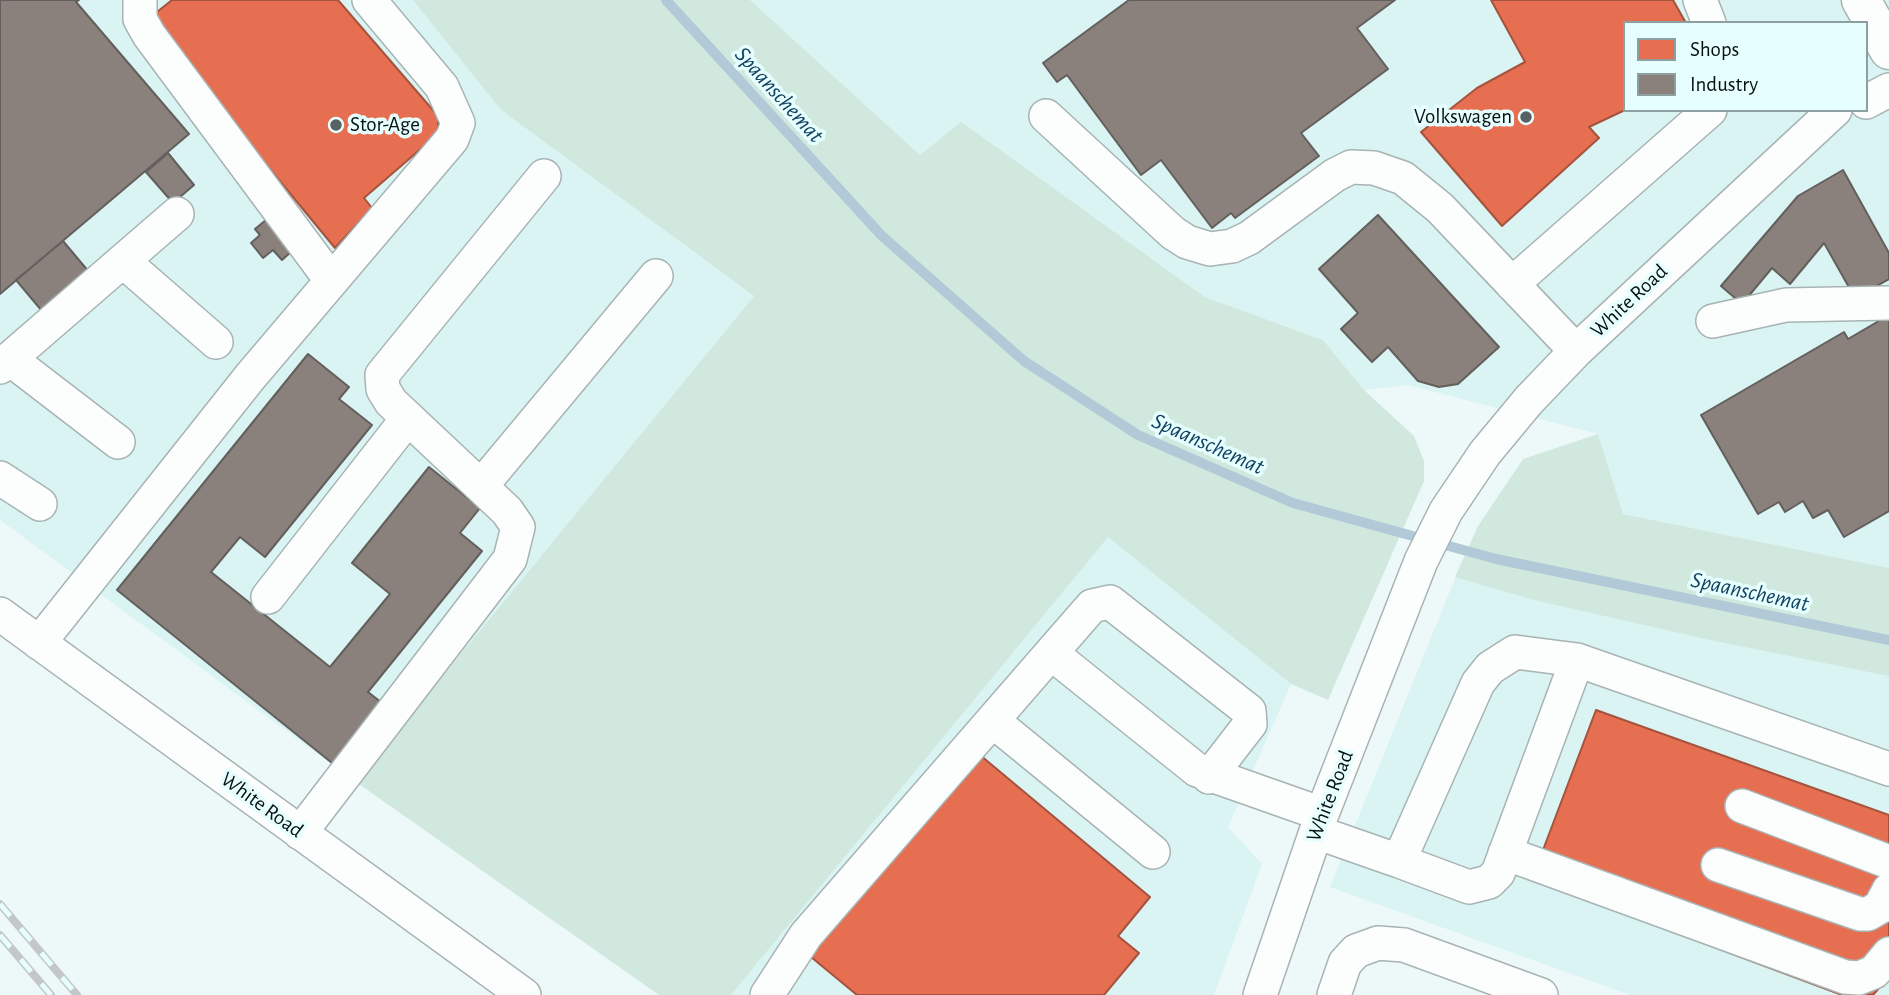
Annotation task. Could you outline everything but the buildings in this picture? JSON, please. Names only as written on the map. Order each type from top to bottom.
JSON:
[{"type":"main road","points":[[1861,0],[1881,40]]},
{"type":"street","points":[[139,0],[140,19],[149,35],[331,281]]},
{"type":"street","points":[[39,643],[250,377],[452,139],[458,123],[442,87],[369,0]]},
{"type":"street","points":[[1700,0],[1708,21]]},
{"type":"street","points":[[1868,101],[1889,90]]},
{"type":"street","points":[[1512,284],[1708,112]]},
{"type":"street","name":"White Road","points":[[1259,995],[1319,823],[1421,561],[1446,511],[1485,453],[1529,400],[1576,351],[1834,112]]},
{"type":"street","points":[[1046,116],[1173,233],[1187,242],[1210,249],[1232,246],[1249,238],[1340,172],[1363,167],[1403,178],[1417,187],[1576,351]]},
{"type":"street","points":[[300,833],[510,559],[518,527],[507,511],[408,418],[383,389],[382,375],[544,176]]},
{"type":"street","points":[[118,442],[5,363],[177,214]]},
{"type":"street","points":[[123,261],[216,342]]},
{"type":"street","points":[[482,485],[656,276]]},
{"type":"street","points":[[1713,321],[1786,305],[1889,303]]},
{"type":"street","points":[[268,597],[408,418]]},
{"type":"street","points":[[0,478],[40,504]]},
{"type":"street","points":[[768,995],[806,935],[1092,606],[1110,602],[1249,711],[1250,724],[1209,777]]},
{"type":"street","name":"White Road","points":[[0,614],[523,995]]},
{"type":"street","points":[[1399,861],[1483,675],[1516,652],[1577,660],[1889,769]]},
{"type":"street","points":[[1051,653],[1182,760],[1209,777],[1319,823],[1399,861],[1469,887],[1489,882],[1498,873],[1577,660]]},
{"type":"street","points":[[993,721],[1153,852]]},
{"type":"street","points":[[1742,806],[1889,862]]},
{"type":"street","points":[[1505,853],[1845,977],[1859,978],[1874,972],[1889,954]]},
{"type":"street","points":[[1718,864],[1860,914],[1868,914],[1880,907],[1889,890]]},
{"type":"street","points":[[1334,995],[1345,963],[1356,951],[1378,943],[1404,945],[1541,995]]},
{"type":"shaded area","points":[[0,0],[413,0],[501,110],[754,296],[356,782],[0,520]]},
{"type":"shaded area","points":[[750,0],[1889,0],[1889,568],[1623,514],[1598,434],[1408,385],[1364,390],[1323,340],[1205,297],[961,123],[920,155]]},
{"type":"shaded area","points":[[1108,536],[1291,684],[1228,827],[1262,864],[1214,995],[731,995]]},
{"type":"shaded area","points":[[1456,576],[1889,661],[1889,995],[1630,995],[1330,887]]},
{"type":"green space","points":[[413,0],[750,0],[920,155],[961,122],[1205,297],[1323,340],[1364,390],[1414,436],[1424,461],[1424,481],[1328,700],[1291,684],[1108,537],[731,995],[659,995],[356,782],[754,296],[501,110]]},
{"type":"green space","points":[[1598,434],[1623,514],[1889,568],[1889,676],[1710,640],[1534,600],[1455,577],[1478,526],[1523,459]]},
{"type":"waterway","name":"Spaanschemat","points":[[666,0],[882,236],[1024,361],[1138,435],[1293,503],[1496,559],[1889,640]]},
{"type":"railway","points":[[0,904],[77,995]]},
{"type":"railway","points":[[0,935],[51,995]]},
{"type":"place","name":"Volkswagen","points":[[1526,117]]},
{"type":"place","name":"Stor-Age","points":[[336,125]]}]
